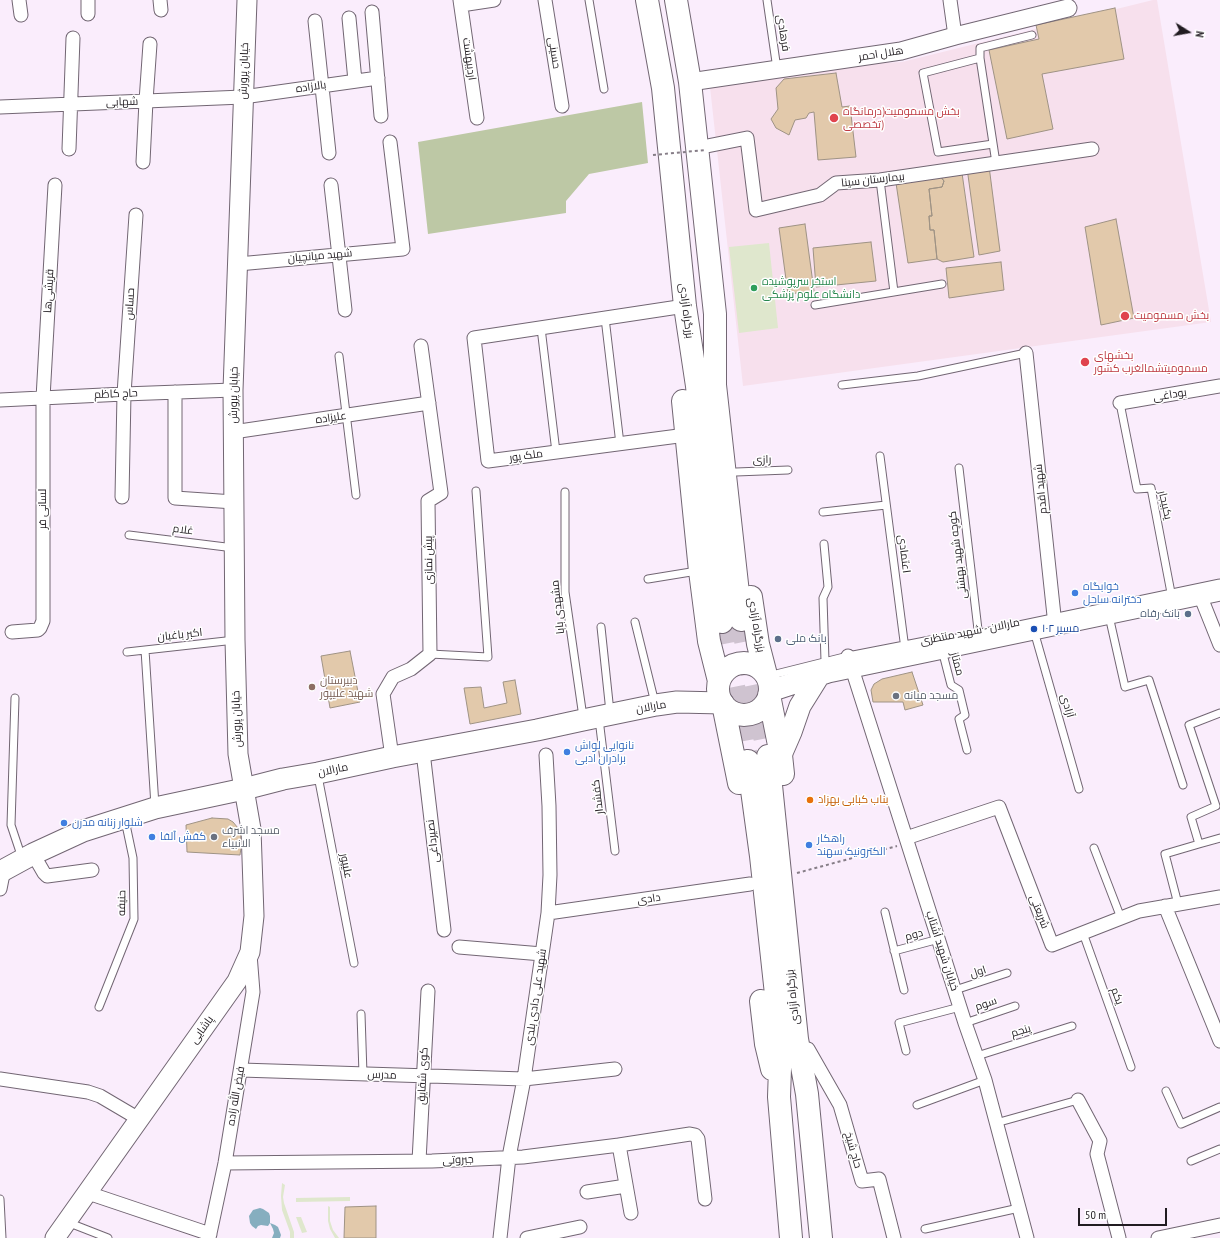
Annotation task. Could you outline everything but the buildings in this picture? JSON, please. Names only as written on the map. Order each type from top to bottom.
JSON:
[{"type":"highway","name":"بزرگراه آزادی","points":[[647,0],[663,88],[685,306],[697,386],[716,572],[732,621],[714,385],[715,314],[702,149],[676,0]]},
{"type":"highway","points":[[685,306],[681,378],[708,641],[713,655],[738,780],[766,1044],[779,1097]]},
{"type":"highway","name":"بزرگراه آزادی","points":[[715,314],[727,378],[736,472],[758,644],[768,684],[775,729],[765,757],[761,856],[781,1040],[779,1097],[791,1238]]},
{"type":"highway","points":[[713,655],[722,659],[737,659],[749,654],[758,644]]},
{"type":"highway","points":[[741,663],[755,665],[761,669],[768,684],[767,702],[756,712],[749,714],[742,715],[728,709],[721,693],[728,669],[741,663]]},
{"type":"highway","points":[[729,737],[739,726],[748,722],[763,722],[775,729]]},
{"type":"highway","name":"بزرگراه آزادی","points":[[765,757],[797,1038],[807,1094],[821,1238]]},
{"type":"highway","points":[[765,757],[795,874],[809,1026],[807,1094]]},
{"type":"main road","name":"خیابان پرورش","points":[[244,789],[238,754],[235,640],[233,390],[247,0]]},
{"type":"main road","name":"مارالان - شهید منتظری","points":[[768,684],[849,662],[940,643],[978,633],[1050,620],[1109,614],[1171,594],[1200,595],[1220,590]]},
{"type":"main road","points":[[765,757],[791,732],[800,706],[825,669]]},
{"type":"main road","name":"مارالان","points":[[1,877],[28,857],[83,831],[155,808],[283,779],[721,693]]},
{"type":"main road","name":"پاشایی","points":[[55,1238],[237,981],[250,952],[254,916],[252,829],[244,789]]},
{"type":"street","points":[[19,0],[21,15]]},
{"type":"street","points":[[88,0],[88,14]]},
{"type":"street","points":[[461,3],[494,0]]},
{"type":"street","name":"حسینی","points":[[546,0],[562,106]]},
{"type":"street","points":[[950,0],[955,36]]},
{"type":"street","name":"اردیبهشت","points":[[461,3],[477,118]]},
{"type":"street","name":"هلال احمر","points":[[690,82],[901,51],[1068,8]]},
{"type":"street","points":[[372,12],[381,116]]},
{"type":"street","points":[[349,18],[355,81]]},
{"type":"street","points":[[315,22],[329,153]]},
{"type":"street","points":[[69,149],[73,38]]},
{"type":"street","points":[[143,162],[150,44]]},
{"type":"street","name":"بالازاده","points":[[244,97],[378,78]]},
{"type":"street","name":"شهابی","points":[[0,107],[244,97]]},
{"type":"street","name":"بیمارستان سینا","points":[[702,149],[746,138],[756,210],[820,196],[836,183],[880,180],[1092,149]]},
{"type":"street","name":"شهید میانچیان","points":[[238,264],[403,249],[390,142]]},
{"type":"street","name":"قریشی‌ها","points":[[43,398],[55,185]]},
{"type":"street","points":[[331,185],[345,310]]},
{"type":"street","name":"حساس","points":[[122,497],[124,394],[136,215]]},
{"type":"street","points":[[541,328],[685,306]]},
{"type":"street","name":"ملک پور","points":[[541,328],[474,338],[488,461],[686,435]]},
{"type":"street","name":"پیش نمازی","points":[[421,346],[441,493],[428,501],[430,654]]},
{"type":"street","name":"شهید اقدم","points":[[1026,353],[1050,620]]},
{"type":"street","name":"بوداغی","points":[[1120,403],[1220,386]]},
{"type":"street","name":"حاج کاظم","points":[[0,400],[233,390]]},
{"type":"street","points":[[175,392],[175,498],[234,502]]},
{"type":"street","name":"لسانی فر","points":[[12,632],[38,630],[43,621],[43,398]]},
{"type":"street","name":"علیزاده","points":[[233,432],[428,403]]},
{"type":"street","points":[[1200,595],[1220,645]]},
{"type":"street","points":[[392,757],[383,694],[393,677],[411,669],[430,654]]},
{"type":"street","name":"خیابان شهید آشتاب","points":[[849,662],[965,1023],[985,1080],[1027,1238]]},
{"type":"street","name":"نصیرداغی","points":[[423,752],[444,930]]},
{"type":"street","name":"شهید علی دادی بلدی","points":[[500,1238],[509,1157],[524,1079],[548,914],[550,867],[546,755]]},
{"type":"street","name":"شریعتی","points":[[907,841],[999,807],[1052,945],[1139,911],[1220,896]]},
{"type":"street","points":[[28,857],[47,876],[92,870]]},
{"type":"street","name":"دادی","points":[[548,914],[750,884]]},
{"type":"street","points":[[1165,906],[1220,1041]]},
{"type":"street","points":[[459,947],[542,954]]},
{"type":"street","name":"فیض الله زاده","points":[[210,1236],[225,1163],[253,992],[250,952]]},
{"type":"street","name":"کوی شقایق","points":[[419,1161],[428,991]]},
{"type":"street","name":"حاج شیخ","points":[[808,1050],[840,1105],[862,1181],[879,1179],[894,1238]]},
{"type":"street","name":"مدرس","points":[[241,1070],[524,1079],[615,1069]]},
{"type":"street","points":[[0,1079],[88,1092],[100,1096],[139,1119]]},
{"type":"street","points":[[1078,1100],[1100,1141],[1097,1154],[1119,1238]]},
{"type":"street","name":"جبروتی","points":[[225,1163],[419,1161],[509,1157],[619,1146],[690,1134],[698,1138],[705,1199]]},
{"type":"street","points":[[619,1146],[631,1213]]},
{"type":"street","points":[[587,1192],[626,1186]]},
{"type":"street","points":[[88,1193],[210,1236]]},
{"type":"street","points":[[1158,1238],[1175,1236],[1220,1225]]},
{"type":"street","points":[[527,1238],[580,1227]]},
{"type":"lane","points":[[589,0],[604,89]]},
{"type":"lane","name":"فرهادی","points":[[767,0],[777,69]]},
{"type":"lane","points":[[996,163],[980,58],[980,48],[1032,35]]},
{"type":"lane","points":[[980,58],[923,72],[938,152],[993,144]]},
{"type":"lane","points":[[880,180],[894,292]]},
{"type":"lane","points":[[815,305],[942,284]]},
{"type":"lane","points":[[604,318],[620,444]]},
{"type":"lane","points":[[541,328],[556,452]]},
{"type":"lane","points":[[842,385],[918,376],[1026,353]]},
{"type":"lane","points":[[339,356],[356,495]]},
{"type":"lane","name":"یکبیجار","points":[[1120,403],[1137,489],[1151,488],[1171,594]]},
{"type":"lane","name":"اعتمادی","points":[[880,456],[905,650]]},
{"type":"lane","name":"کوچه شهید بهشتی","points":[[959,468],[978,633]]},
{"type":"lane","name":"رازی","points":[[736,472],[788,470]]},
{"type":"lane","points":[[430,654],[488,657],[476,491]]},
{"type":"lane","name":"مشهدی بابا","points":[[565,492],[565,592],[597,717]]},
{"type":"lane","points":[[823,512],[886,505]]},
{"type":"lane","name":"غلام","points":[[129,535],[234,548]]},
{"type":"lane","points":[[824,544],[828,587],[823,598],[825,669]]},
{"type":"lane","points":[[648,579],[700,570]]},
{"type":"lane","points":[[1109,614],[1125,687],[1149,680],[1183,785]]},
{"type":"lane","name":"آزادی","points":[[1050,620],[1079,789]]},
{"type":"lane","points":[[634,622],[656,705]]},
{"type":"lane","points":[[597,717],[601,627]]},
{"type":"lane","name":"اکبر باغبان","points":[[127,652],[235,640]]},
{"type":"lane","name":"ممتاز","points":[[940,643],[951,685],[959,690],[965,715],[959,719],[967,750]]},
{"type":"lane","points":[[145,650],[155,808]]},
{"type":"lane","points":[[15,698],[11,825],[28,857]]},
{"type":"lane","points":[[1199,844],[1191,817],[1216,806],[1189,725],[1220,713]]},
{"type":"lane","name":"کفشدار","points":[[597,717],[616,851]]},
{"type":"lane","name":"علیپور","points":[[318,773],[354,963]]},
{"type":"lane","name":"حنیفه","points":[[99,1007],[134,918],[133,858],[125,817]]},
{"type":"lane","points":[[1178,904],[1165,854],[1220,838]]},
{"type":"lane","points":[[1094,848],[1121,918]]},
{"type":"lane","points":[[885,912],[904,990]]},
{"type":"lane","name":"یکم","points":[[1083,932],[1131,1067]]},
{"type":"lane","name":"دوم","points":[[894,952],[938,939]]},
{"type":"lane","name":"اول","points":[[955,990],[1007,973]]},
{"type":"lane","name":"سوم","points":[[965,1023],[1015,1006]]},
{"type":"lane","points":[[906,1051],[899,1024],[960,1007]]},
{"type":"lane","points":[[361,1014],[363,1074]]},
{"type":"lane","name":"پنجم","points":[[976,1056],[1072,1026]]},
{"type":"lane","points":[[917,1104],[985,1080]]},
{"type":"lane","points":[[1166,1091],[1181,1124],[1220,1107]]},
{"type":"lane","points":[[996,1123],[1078,1100]]},
{"type":"lane","points":[[1191,1161],[1220,1149]]},
{"type":"lane","points":[[0,1199],[2,1238]]},
{"type":"lane","points":[[925,1229],[1019,1208]]},
{"type":"lane","points":[[66,1222],[108,1238]]},
{"type":"path","points":[[653,155],[702,149]]},
{"type":"path","points":[[795,874],[907,841]]},
{"type":"shaded area","points":[[1157,0],[1211,322],[743,386],[710,87],[848,65],[902,62]]},
{"type":"green space","points":[[642,102],[648,163],[589,174],[566,201],[566,213],[428,234],[418,142]]},
{"type":"green space","name":"استخر سرپوشیده دانشگاه علوم پزشکی","points":[[769,243],[778,328],[739,333],[729,247]]},
{"type":"green space","points":[[282,1183],[285,1185],[283,1197],[284,1203],[294,1232],[294,1238],[290,1238],[290,1232],[282,1210]]},
{"type":"green space","points":[[350,1197],[350,1201],[296,1202],[296,1198]]},
{"type":"green space","points":[[328,1206],[330,1207],[330,1221],[333,1230],[339,1238],[335,1238],[330,1229],[328,1221]]},
{"type":"green space","points":[[296,1217],[301,1217],[307,1232],[302,1233]]},
{"type":"water","points":[[260,1208],[269,1213],[270,1223],[268,1226],[258,1226],[256,1229],[250,1223],[249,1216],[253,1210]]},
{"type":"water","points":[[270,1223],[278,1227],[281,1235],[280,1238],[272,1238],[274,1233]]},
{"type":"tunnel","points":[[741,620],[768,756]]},
{"type":"tunnel","points":[[722,622],[748,761]]},
{"type":"place","name":"بخش مسمومیت(درمانگاه تخصصی)","points":[[834,118]]},
{"type":"place","name":"استخر سرپوشیده دانشگاه علوم پزشکی","points":[[754,288]]},
{"type":"place","name":"بخش مسمومیت","points":[[1125,316]]},
{"type":"place","name":"بخشهای مسمومیتشمالغرب کشور","points":[[1085,362]]},
{"type":"place","name":"خوابگاه دخترانه ساحل","points":[[1075,593]]},
{"type":"place","name":"بانک رفاه","points":[[1188,614]]},
{"type":"place","name":"مسیر ۱۰۲","points":[[1034,629]]},
{"type":"place","name":"بانک ملی","points":[[778,639]]},
{"type":"place","name":"دبیرستان شهید علیپور","points":[[312,687]]},
{"type":"place","name":"مسجد میانه","points":[[896,696]]},
{"type":"place","name":"نانوایی لواش برادران ادبی","points":[[567,752]]},
{"type":"place","name":"بناب کبابی بهزاد","points":[[810,800]]},
{"type":"place","name":"شلوار زنانه مدرن","points":[[64,823]]},
{"type":"place","name":"کفش آلفا","points":[[152,837]]},
{"type":"place","name":"مسجد اشرف الانبیاء","points":[[214,837]]},
{"type":"place","name":"راهکار الکترونیک سهند","points":[[809,845]]}]
